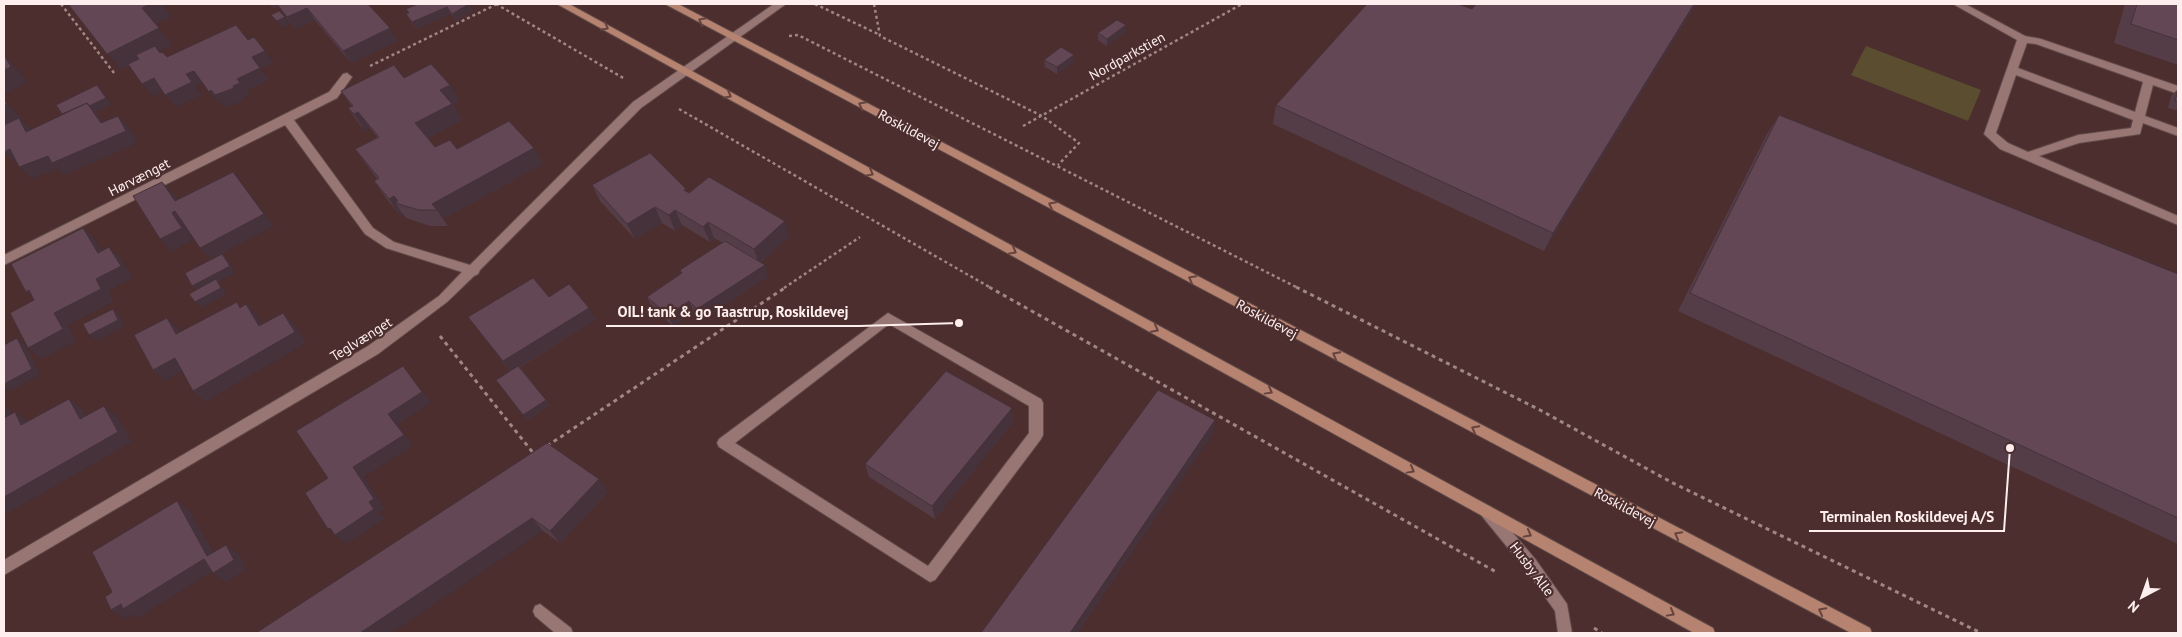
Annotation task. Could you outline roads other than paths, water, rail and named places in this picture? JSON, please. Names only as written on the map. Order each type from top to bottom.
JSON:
[{"type":"main road","points":[[562,4],[1708,633]]},
{"type":"main road","name":"Roskildevej","points":[[670,4],[1865,633]]},
{"type":"street","name":"Teglvænget","points":[[4,568],[374,350],[424,315],[474,271],[624,117],[651,95],[781,4]]},
{"type":"street","points":[[1958,4],[2023,39],[2037,41],[2178,90]]},
{"type":"street","points":[[2023,39],[1990,134],[2004,146],[2178,221]]},
{"type":"street","points":[[2012,70],[2178,132]]},
{"type":"street","name":"Hørvænget","points":[[4,260],[333,95],[347,77]]},
{"type":"street","points":[[2028,156],[2078,139],[2136,132],[2149,79]]},
{"type":"street","points":[[287,119],[370,230],[390,245],[474,271]]},
{"type":"street","points":[[888,318],[1036,402],[1036,435],[930,575],[724,443],[888,318]]},
{"type":"street","name":"Husby Alle","points":[[1486,511],[1531,565],[1562,609],[1565,633]]},
{"type":"street","points":[[540,612],[566,633]]},
{"type":"place","name":"OIL! tank & go Taastrup, Roskildevej","points":[[959,323]]},
{"type":"place","name":"Terminalen Roskildevej A/S","points":[[2010,448]]}]
